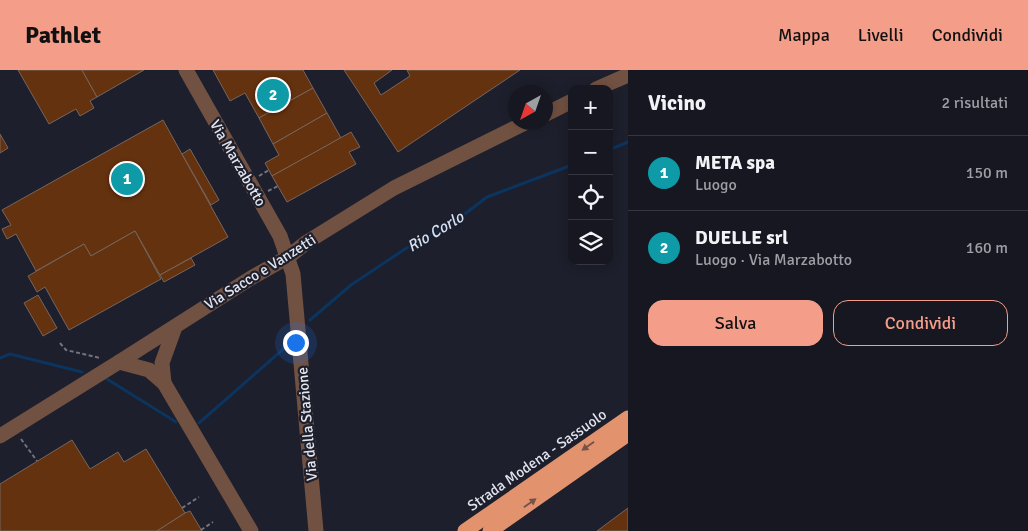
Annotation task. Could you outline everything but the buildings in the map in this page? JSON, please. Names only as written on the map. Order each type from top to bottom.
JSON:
[{"type":"highway","name":"Strada Modena - Sassuolo","points":[[465,531],[628,418]]},
{"type":"highway","name":"Strada Modena - Sassuolo","points":[[490,531],[628,434]]},
{"type":"street","name":"Via Marzabotto","points":[[186,70],[280,236],[288,257]]},
{"type":"street","points":[[605,85],[628,75]]},
{"type":"street","points":[[553,110],[568,103]]},
{"type":"street","name":"Via Sacco e Vanzetti","points":[[0,436],[112,361],[143,347],[259,273],[288,257],[307,242],[394,188],[512,130]]},
{"type":"street","name":"Via della Stazione","points":[[288,257],[293,274],[316,531]]},
{"type":"street","points":[[156,366],[175,326]]},
{"type":"street","points":[[143,347],[156,366],[164,383],[251,531]]},
{"type":"street","points":[[112,361],[156,366]]},
{"type":"path","points":[[255,178],[269,170]]},
{"type":"path","points":[[264,194],[278,186]]},
{"type":"path","points":[[60,343],[66,350],[112,361]]},
{"type":"path","points":[[20,436],[37,461]]},
{"type":"path","points":[[182,508],[199,497]]},
{"type":"path","points":[[202,530],[213,522]]},
{"type":"waterway","name":"Rio Corlo","points":[[613,148],[628,142]]},
{"type":"waterway","name":"Rio Corlo","points":[[310,320],[351,285],[405,249],[453,223],[487,197],[568,167]]},
{"type":"waterway","name":"Rio Corlo","points":[[199,423],[288,345]]},
{"type":"waterway","name":"Rio Corlo","points":[[0,358],[10,354],[82,372]]},
{"type":"waterway","name":"Rio Corlo","points":[[107,379],[176,422]]},
{"type":"place","name":"DUELLE srl","points":[[273,95]]},
{"type":"place","name":"META spa","points":[[127,179]]}]
